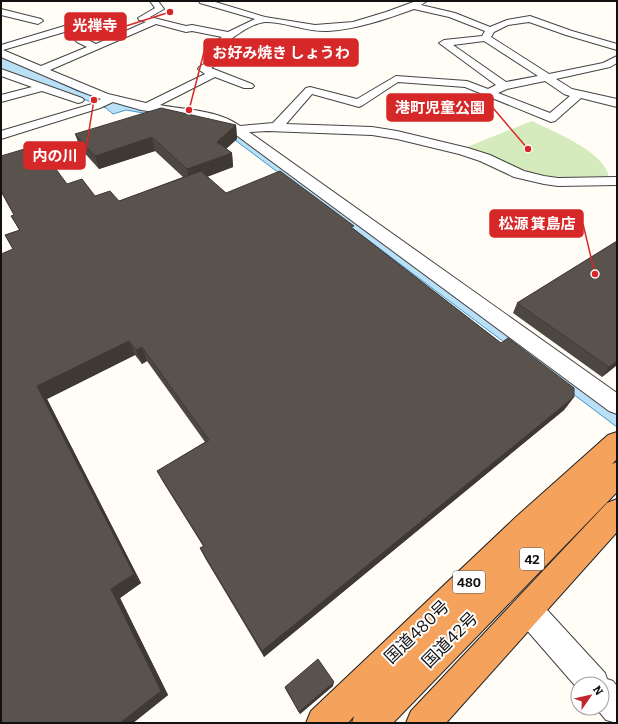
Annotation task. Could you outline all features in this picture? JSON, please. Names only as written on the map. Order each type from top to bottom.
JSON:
[{"type":"highway","name":"国道480号","points":[[323,723],[526,527],[617,443]]},
{"type":"highway","name":"国道42号","points":[[369,723],[617,474]]},
{"type":"highway","points":[[423,723],[617,512]]},
{"type":"street","points":[[154,1],[160,9],[142,18],[153,22],[228,36]]},
{"type":"street","points":[[203,1],[263,19],[306,28],[332,28],[359,23],[413,6],[424,1]]},
{"type":"street","points":[[413,6],[452,15],[488,34],[568,92],[617,103]]},
{"type":"street","points":[[1,12],[38,21]]},
{"type":"street","points":[[504,86],[444,43],[488,34],[509,22],[524,18],[617,47]]},
{"type":"street","points":[[248,86],[203,69],[234,50],[213,47],[230,37],[228,36],[241,28],[263,19]]},
{"type":"street","points":[[41,70],[153,22]]},
{"type":"street","points":[[1,48],[71,27],[76,37],[81,41],[96,47]]},
{"type":"street","points":[[1,53],[111,99],[148,107],[215,118],[228,123],[240,130],[617,405]]},
{"type":"street","points":[[488,94],[504,86],[549,78],[606,65],[617,59]]},
{"type":"street","points":[[606,65],[617,68]]},
{"type":"street","points":[[1,72],[96,106]]},
{"type":"street","points":[[148,107],[215,73]]},
{"type":"street","points":[[277,127],[310,90],[359,103],[396,78],[467,84],[488,94],[551,118],[575,98],[576,95]]},
{"type":"street","points":[[1,99],[44,87]]},
{"type":"street","points":[[1,134],[96,106],[111,99]]},
{"type":"street","points":[[240,130],[254,127],[277,127],[353,130],[397,135],[463,151],[489,160],[519,174],[544,180],[558,182],[617,181]]},
{"type":"street","points":[[528,610],[587,676]]},
{"type":"street","points":[[610,701],[617,709]]},
{"type":"green space","points":[[532,121],[577,143],[588,151],[598,159],[605,168],[609,177],[565,178],[540,175],[522,170],[494,156],[467,147]]},
{"type":"water","points":[[1,56],[78,91],[120,104],[160,112],[230,130],[617,410],[617,427],[235,140],[155,115],[126,110],[113,114],[106,108],[81,98],[1,70]]},
{"type":"building","points":[[161,108],[236,125],[217,142],[232,153],[187,169],[152,137],[95,156],[75,134]]},
{"type":"building","points":[[38,145],[67,184],[82,179],[95,196],[110,191],[119,201],[201,171],[226,193],[280,171],[354,226],[351,227],[501,343],[508,338],[574,388],[574,397],[262,651],[200,548],[204,546],[157,471],[209,440],[142,347],[136,350],[129,341],[37,386],[134,574],[111,589],[161,691],[120,723],[1,723],[1,254],[13,249],[5,235],[20,230],[11,216],[14,215],[1,191],[1,156]]},
{"type":"building","points":[[617,241],[617,361],[609,367],[517,303]]},
{"type":"building","points":[[318,659],[334,682],[299,712],[285,687]]},
{"type":"place","name":"光禅寺","points":[[170,12]]},
{"type":"place","name":"内の川","points":[[94,100]]},
{"type":"place","name":"お好み焼き しょうわ","points":[[189,110]]},
{"type":"place","name":"港町児童公園","points":[[528,149]]},
{"type":"place","name":"松源 箕島店","points":[[595,274]]}]
